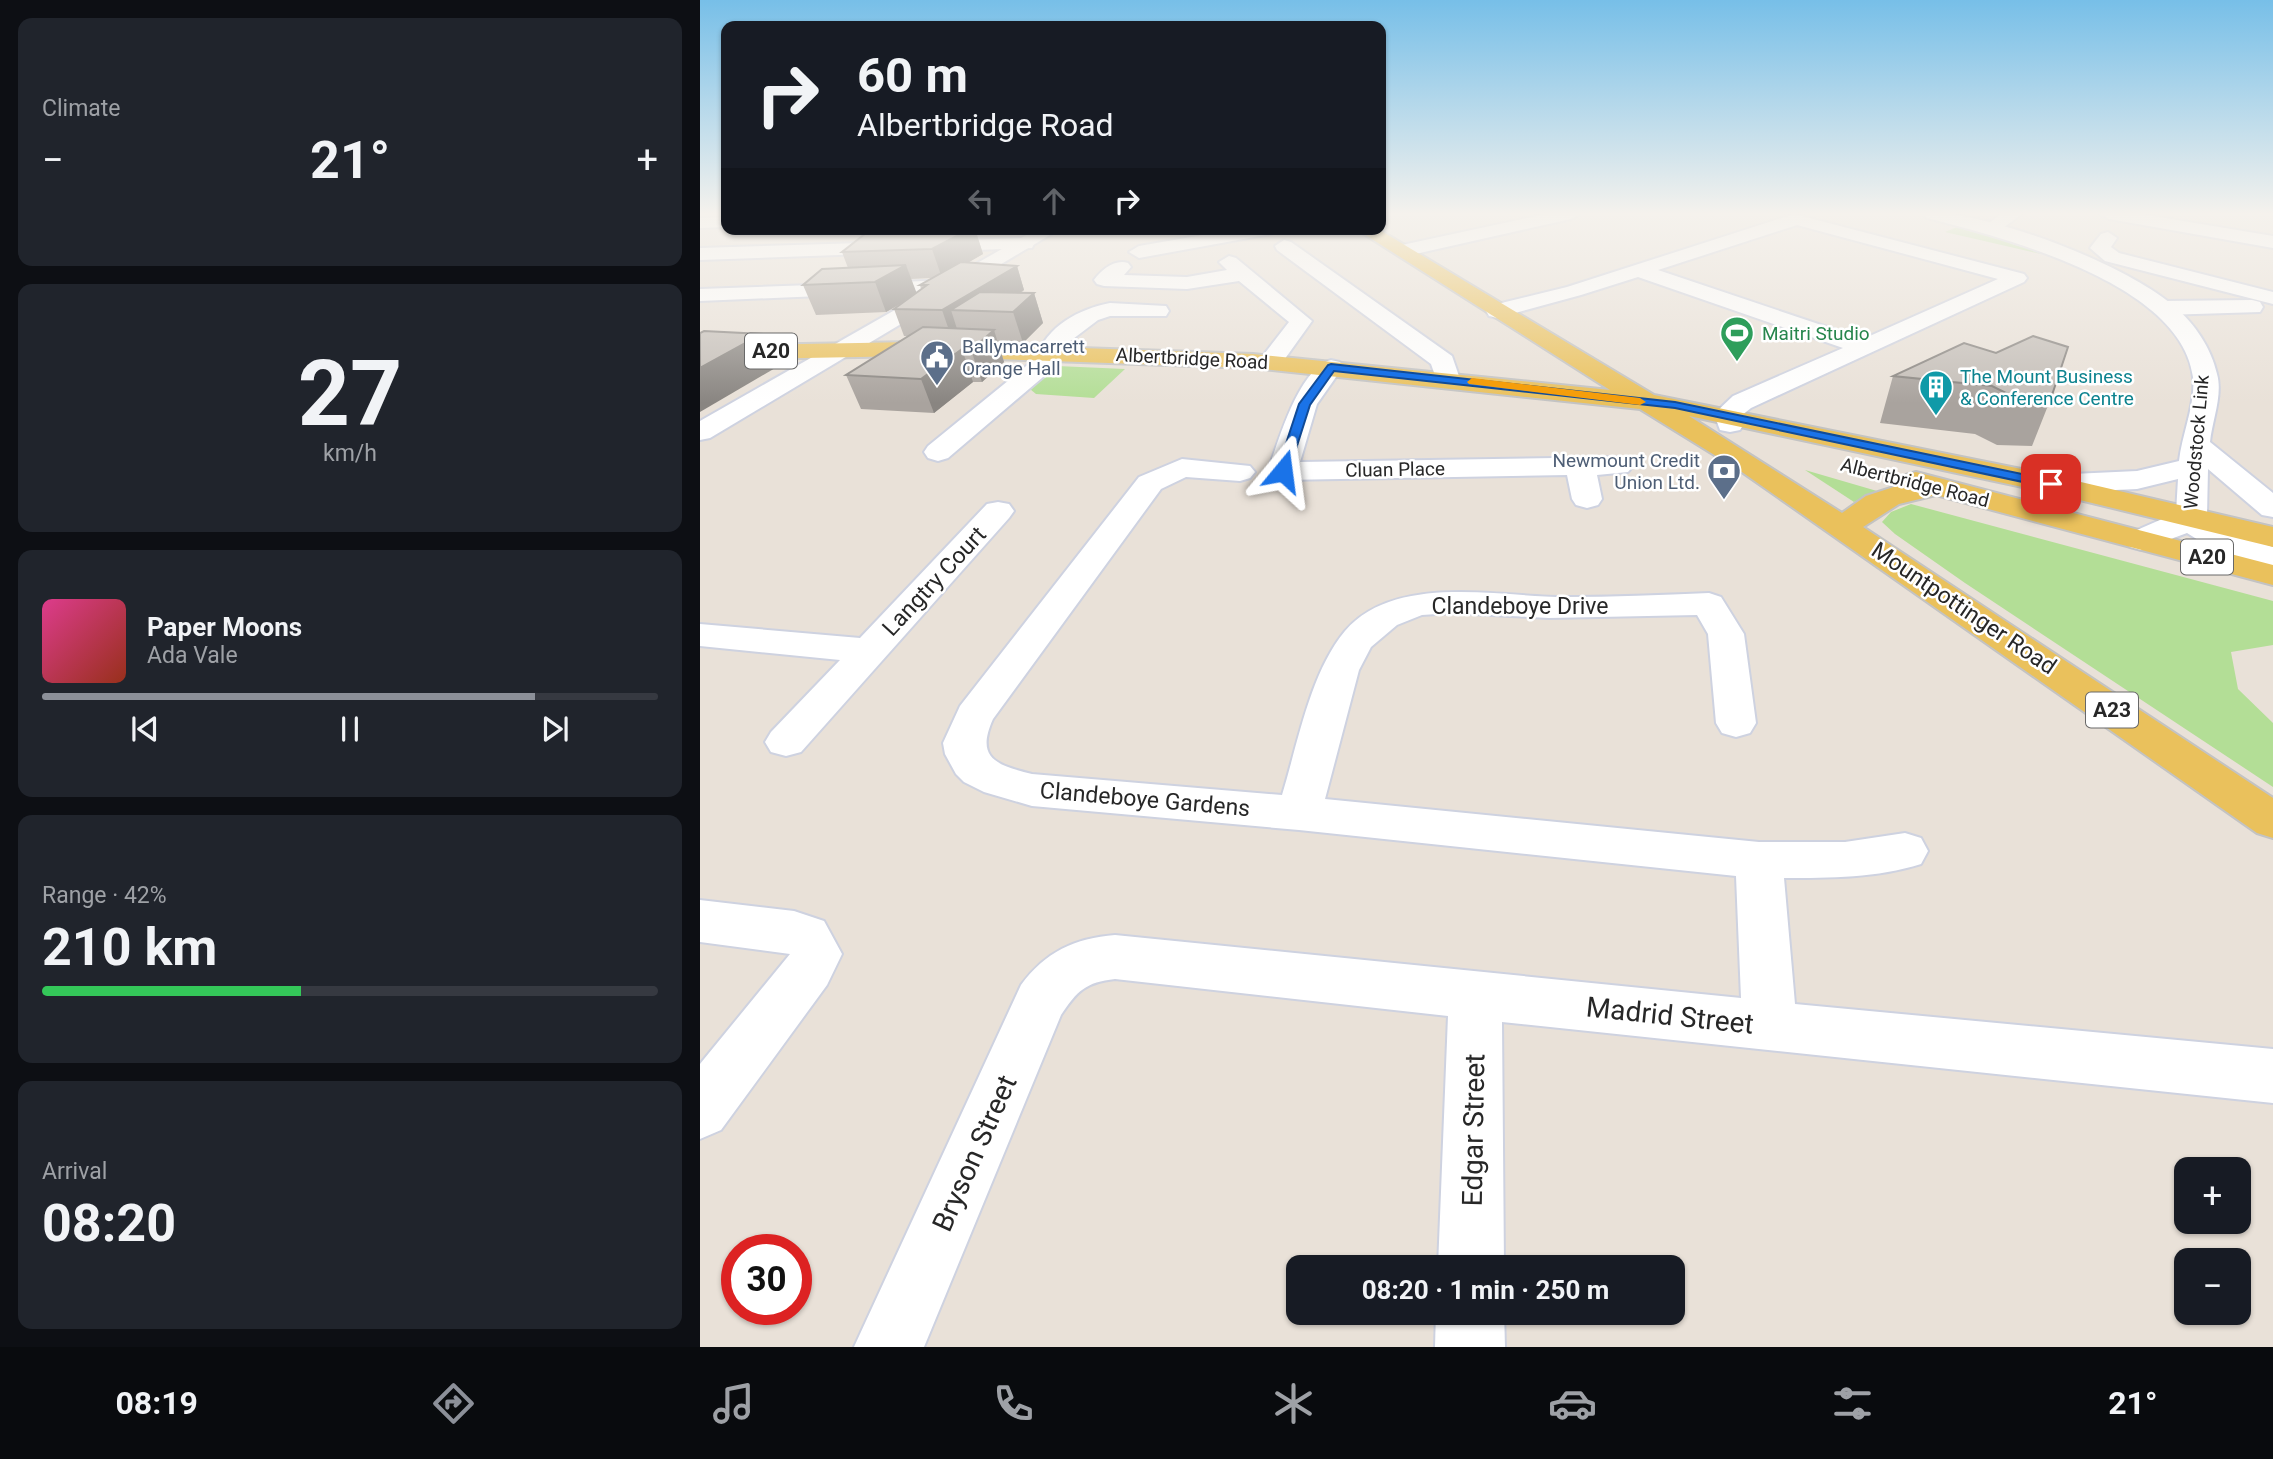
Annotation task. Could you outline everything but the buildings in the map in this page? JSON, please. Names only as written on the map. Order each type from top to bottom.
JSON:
[{"type":"main road","name":"A23","points":[[1443,277],[1662,411]]},
{"type":"main road","name":"Albertbridge Road","points":[[700,353],[842,349],[1049,351],[1331,367],[1599,397],[1662,411],[1803,455],[1933,485],[2273,575]]},
{"type":"main road","name":"Albertbridge Road","points":[[1662,411],[1729,419],[2051,484],[2273,537]]},
{"type":"main road","name":"Mountpottinger Road","points":[[1662,411],[1845,527],[2273,821]]},
{"type":"main road","points":[[1729,419],[1886,465],[1933,485]]},
{"type":"main road","points":[[1845,527],[1870,505],[1889,495],[1933,485]]},
{"type":"street","points":[[700,432],[969,277]]},
{"type":"street","points":[[1108,277],[1104,280],[1187,283],[1196,277]]},
{"type":"street","points":[[1246,277],[1301,321],[1270,362]]},
{"type":"street","points":[[1330,277],[1443,361],[1447,379]]},
{"type":"street","points":[[1497,311],[1614,277]]},
{"type":"street","points":[[1658,277],[1864,347]]},
{"type":"street","points":[[1729,419],[1742,401],[2017,278],[2013,277]]},
{"type":"street","name":"Woodstock Link","points":[[2115,277],[2146,295],[2187,332],[2199,353],[2206,374],[2194,456],[2191,517],[2141,540]]},
{"type":"street","points":[[2190,277],[2273,298]]},
{"type":"street","points":[[700,295],[954,286]]},
{"type":"street","points":[[2163,308],[2273,305]]},
{"type":"street","points":[[938,452],[1047,361],[1052,343],[1093,311],[1158,311]]},
{"type":"street","name":"Cluan Place","points":[[1331,367],[1304,404],[1283,471],[1618,466]]},
{"type":"street","name":"Clandeboye Gardens","points":[[1240,471],[1191,454],[1150,483],[974,716],[964,741],[968,761],[991,779],[1032,790],[1299,813],[1759,860],[1845,860],[1905,851]]},
{"type":"street","points":[[2051,484],[2137,480],[2194,456],[2273,508]]},
{"type":"street","points":[[1580,466],[1587,499]]},
{"type":"street","name":"Langtry Court","points":[[786,742],[998,511]]},
{"type":"street","points":[[2191,517],[2197,526],[2209,535],[2273,557]]},
{"type":"street","name":"Clandeboye Drive","points":[[1299,813],[1345,660],[1364,630],[1385,616],[1409,607],[1435,604],[1587,608],[1709,604],[1726,634],[1736,723]]},
{"type":"street","name":"Langtry Court","points":[[700,635],[870,651]]},
{"type":"street","points":[[1759,860],[1770,1026]]},
{"type":"street","points":[[700,921],[794,932],[806,936],[816,954],[809,969],[700,1110]]},
{"type":"street","name":"Madrid Street","points":[[1069,967],[1091,958],[1115,957],[2273,1076]]},
{"type":"street","name":"Bryson Street","points":[[889,1347],[1040,1002],[1052,983],[1069,967]]},
{"type":"street","name":"Edgar Street","points":[[1471,1255],[1475,994]]},
{"type":"street","points":[[1470,1325],[1470,1347]]},
{"type":"green space","points":[[1057,366],[1125,369],[1094,398],[1036,394],[1030,389]]},
{"type":"green space","points":[[1805,470],[1877,491],[1854,502]]},
{"type":"green space","points":[[1911,504],[2273,601],[2273,645],[2231,652],[2238,689],[2273,723],[2273,787],[1965,583],[1882,522],[1891,512]]},
{"type":"slow traffic","points":[[1472,382],[1640,402]]},
{"type":"place","name":"Maitri Studio","points":[[1737,363]]},
{"type":"place","name":"Ballymacarrett Orange Hall","points":[[937,387]]},
{"type":"place","name":"The Mount Business & Conference Centre","points":[[1936,417]]},
{"type":"place","name":"Newmount Credit Union Ltd.","points":[[1724,501]]},
{"type":"route","points":[[1283,471],[1304,404],[1331,367],[1675,405],[2051,484]]}]
